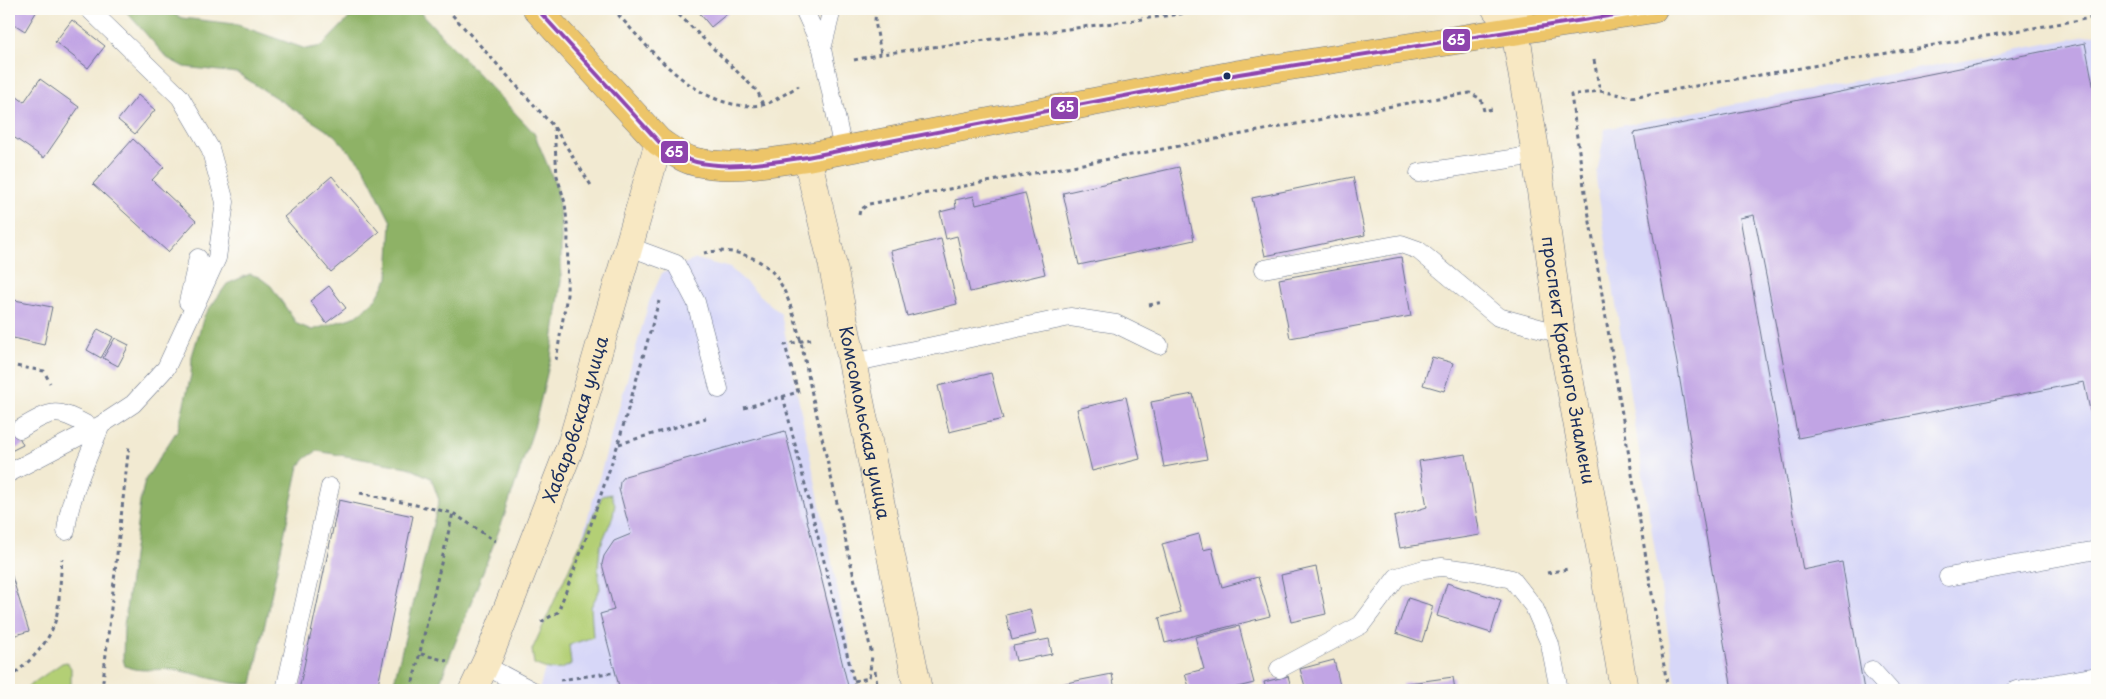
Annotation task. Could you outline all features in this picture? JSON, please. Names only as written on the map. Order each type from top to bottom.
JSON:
[{"type":"main road","points":[[537,9],[659,142],[677,154],[695,162],[736,166],[807,157],[1517,19],[1654,9]]},
{"type":"main road","points":[[1496,9],[1517,19]]},
{"type":"main road","name":"проспект Красного Знамени","points":[[1517,19],[1561,334],[1624,690]]},
{"type":"main road","name":"Хабаровская улица","points":[[473,690],[487,660],[572,442],[659,142]]},
{"type":"main road","name":"Комсомольская улица","points":[[807,157],[832,262],[918,690]]},
{"type":"lane","points":[[9,473],[97,426],[133,404],[166,368],[217,258],[225,202],[210,148],[180,97],[89,9]]},
{"type":"lane","points":[[804,9],[822,49],[843,150]]},
{"type":"lane","points":[[822,49],[832,9]]},
{"type":"lane","points":[[1419,173],[1536,155]]},
{"type":"lane","points":[[1264,269],[1402,244],[1418,250],[1498,317],[1561,334]]},
{"type":"lane","points":[[630,247],[676,264],[696,302],[719,389]]},
{"type":"lane","points":[[182,334],[198,258]]},
{"type":"lane","points":[[852,363],[1070,317],[1116,324],[1159,345]]},
{"type":"lane","points":[[20,429],[40,417],[53,412],[63,412],[97,426]]},
{"type":"lane","points":[[66,532],[68,511],[97,426]]},
{"type":"lane","points":[[285,690],[330,486]]},
{"type":"lane","points":[[1948,577],[2097,550]]},
{"type":"lane","points":[[1279,669],[1361,625],[1397,577],[1424,569],[1442,567],[1512,579],[1534,607],[1550,644],[1559,690]]},
{"type":"lane","points":[[487,660],[531,690]]},
{"type":"lane","points":[[1872,670],[1890,690]]},
{"type":"lane","points":[[2016,690],[2097,676]]},
{"type":"path","points":[[447,9],[554,127],[592,186]]},
{"type":"path","points":[[613,9],[656,56],[700,93],[732,104],[763,105],[827,70],[847,62],[881,54],[1217,9]]},
{"type":"path","points":[[674,9],[758,92],[763,105]]},
{"type":"path","points":[[876,9],[875,21],[881,54]]},
{"type":"path","points":[[1171,9],[1173,16]]},
{"type":"path","points":[[1566,96],[1600,90],[1632,97],[2097,18]]},
{"type":"path","points":[[1594,60],[1600,90]]},
{"type":"path","points":[[858,218],[860,210],[869,204],[1419,101],[1470,93],[1480,99],[1484,111],[1495,108]]},
{"type":"path","points":[[1571,95],[1584,186],[1668,690]]},
{"type":"path","points":[[554,127],[557,176],[565,203],[568,233],[567,295],[554,368]]},
{"type":"path","points":[[487,660],[558,612],[618,444],[662,294],[676,264],[682,260],[708,252],[734,252],[761,262],[774,273],[784,290],[806,365],[878,690]]},
{"type":"path","points":[[740,409],[798,392],[785,345]]},
{"type":"path","points":[[9,365],[44,371],[51,385]]},
{"type":"path","points":[[783,396],[856,690]]},
{"type":"path","points":[[102,690],[133,404]]},
{"type":"path","points":[[618,444],[713,416]]},
{"type":"path","points":[[330,486],[453,513],[503,546]]},
{"type":"path","points":[[412,690],[453,513]]},
{"type":"path","points":[[9,678],[27,664],[45,643],[54,624],[66,532]]},
{"type":"path","points":[[1512,579],[1603,563]]},
{"type":"path","points":[[421,654],[449,662]]},
{"type":"path","points":[[854,681],[869,678],[872,656]]},
{"type":"path","points":[[556,681],[616,672]]},
{"type":"shaded area","points":[[2097,34],[2097,690],[1677,690],[1596,179],[1605,129]]},
{"type":"shaded area","points":[[696,259],[730,268],[781,314],[858,690],[539,690],[649,302],[662,273]]},
{"type":"green space","points":[[124,9],[163,9],[182,18],[235,24],[306,49],[322,46],[355,12],[355,9],[417,9],[534,133],[557,188],[561,224],[561,281],[551,357],[534,428],[503,520],[437,690],[392,690],[439,500],[431,478],[407,467],[317,451],[306,458],[299,466],[252,684],[231,683],[182,671],[136,669],[125,666],[123,659],[124,626],[140,502],[145,480],[178,429],[191,375],[192,356],[204,316],[227,284],[250,274],[259,277],[271,286],[297,324],[312,330],[357,316],[376,299],[388,278],[391,222],[363,166],[334,135],[237,73],[184,67],[167,58]]},
{"type":"green space","points":[[611,494],[615,504],[613,516],[600,547],[598,569],[600,589],[591,607],[593,637],[569,645],[571,664],[566,667],[552,670],[534,664],[532,650],[602,496]]},
{"type":"green space","points":[[67,662],[71,668],[71,690],[23,690],[62,663]]},
{"type":"building","points":[[10,9],[38,9],[25,31],[9,21]]},
{"type":"building","points":[[696,9],[733,9],[711,27]]},
{"type":"building","points":[[72,20],[105,46],[88,68],[55,42]]},
{"type":"building","points":[[2085,43],[2097,105],[2097,443],[2084,382],[1798,438],[1754,215],[1740,218],[1803,570],[1842,562],[1864,690],[1732,690],[1677,363],[1634,133]]},
{"type":"building","points":[[40,79],[79,107],[44,158],[9,134],[9,91],[24,102]]},
{"type":"building","points":[[138,95],[155,110],[135,134],[118,120]]},
{"type":"building","points":[[133,139],[164,167],[152,180],[196,221],[168,252],[93,184]]},
{"type":"building","points":[[1179,167],[1194,240],[1079,265],[1063,193]]},
{"type":"building","points":[[332,176],[379,232],[331,272],[284,217]]},
{"type":"building","points":[[1353,177],[1365,235],[1265,256],[1252,198]]},
{"type":"building","points":[[1025,193],[1045,274],[970,292],[957,236],[946,239],[940,212],[956,208],[955,200],[974,196],[976,205]]},
{"type":"building","points":[[941,239],[957,304],[907,316],[891,251]]},
{"type":"building","points":[[1401,257],[1411,316],[1290,338],[1279,279]]},
{"type":"building","points":[[329,286],[346,308],[326,323],[310,301]]},
{"type":"building","points":[[9,299],[52,307],[44,345],[9,337]]},
{"type":"building","points":[[98,329],[113,337],[101,358],[87,350]]},
{"type":"building","points":[[115,338],[129,345],[118,366],[103,358]]},
{"type":"building","points":[[1432,357],[1453,363],[1444,391],[1423,385]]},
{"type":"building","points":[[991,373],[1003,419],[949,432],[938,386]]},
{"type":"building","points":[[1193,394],[1207,459],[1164,467],[1151,402]]},
{"type":"building","points":[[1126,397],[1140,459],[1092,471],[1077,409]]},
{"type":"building","points":[[9,416],[23,445],[9,452]]},
{"type":"building","points":[[785,431],[849,690],[620,690],[600,614],[614,610],[602,564],[604,556],[614,541],[631,534],[619,489],[620,482],[625,476]]},
{"type":"building","points":[[1466,454],[1480,535],[1400,548],[1394,517],[1427,507],[1419,461]]},
{"type":"building","points":[[339,500],[413,516],[377,690],[299,690]]},
{"type":"building","points":[[1199,534],[1203,550],[1212,548],[1222,587],[1258,577],[1270,616],[1165,643],[1159,618],[1181,612],[1162,544]]},
{"type":"building","points":[[9,567],[29,631],[9,637]]},
{"type":"building","points":[[1316,567],[1326,614],[1291,622],[1281,575]]},
{"type":"building","points":[[1447,583],[1501,600],[1491,633],[1437,616]]},
{"type":"building","points":[[1408,598],[1433,606],[1422,642],[1396,633]]},
{"type":"building","points":[[1030,609],[1036,634],[1012,640],[1006,615]]},
{"type":"building","points":[[1239,626],[1254,683],[1225,690],[1190,690],[1185,674],[1204,669],[1195,637]]},
{"type":"building","points":[[1049,639],[1052,654],[1016,661],[1013,646]]},
{"type":"building","points":[[1334,660],[1341,690],[1306,690],[1300,669]]},
{"type":"building","points":[[1112,674],[1115,690],[1062,690],[1061,684]]},
{"type":"building","points":[[1288,676],[1292,690],[1266,690],[1264,682]]},
{"type":"building","points":[[1453,677],[1455,690],[1403,690],[1402,684]]},
{"type":"transit line","name":"65","points":[[537,9],[659,142],[676,154],[691,161],[723,165],[751,164],[807,157],[1239,74],[1653,9]]}]
